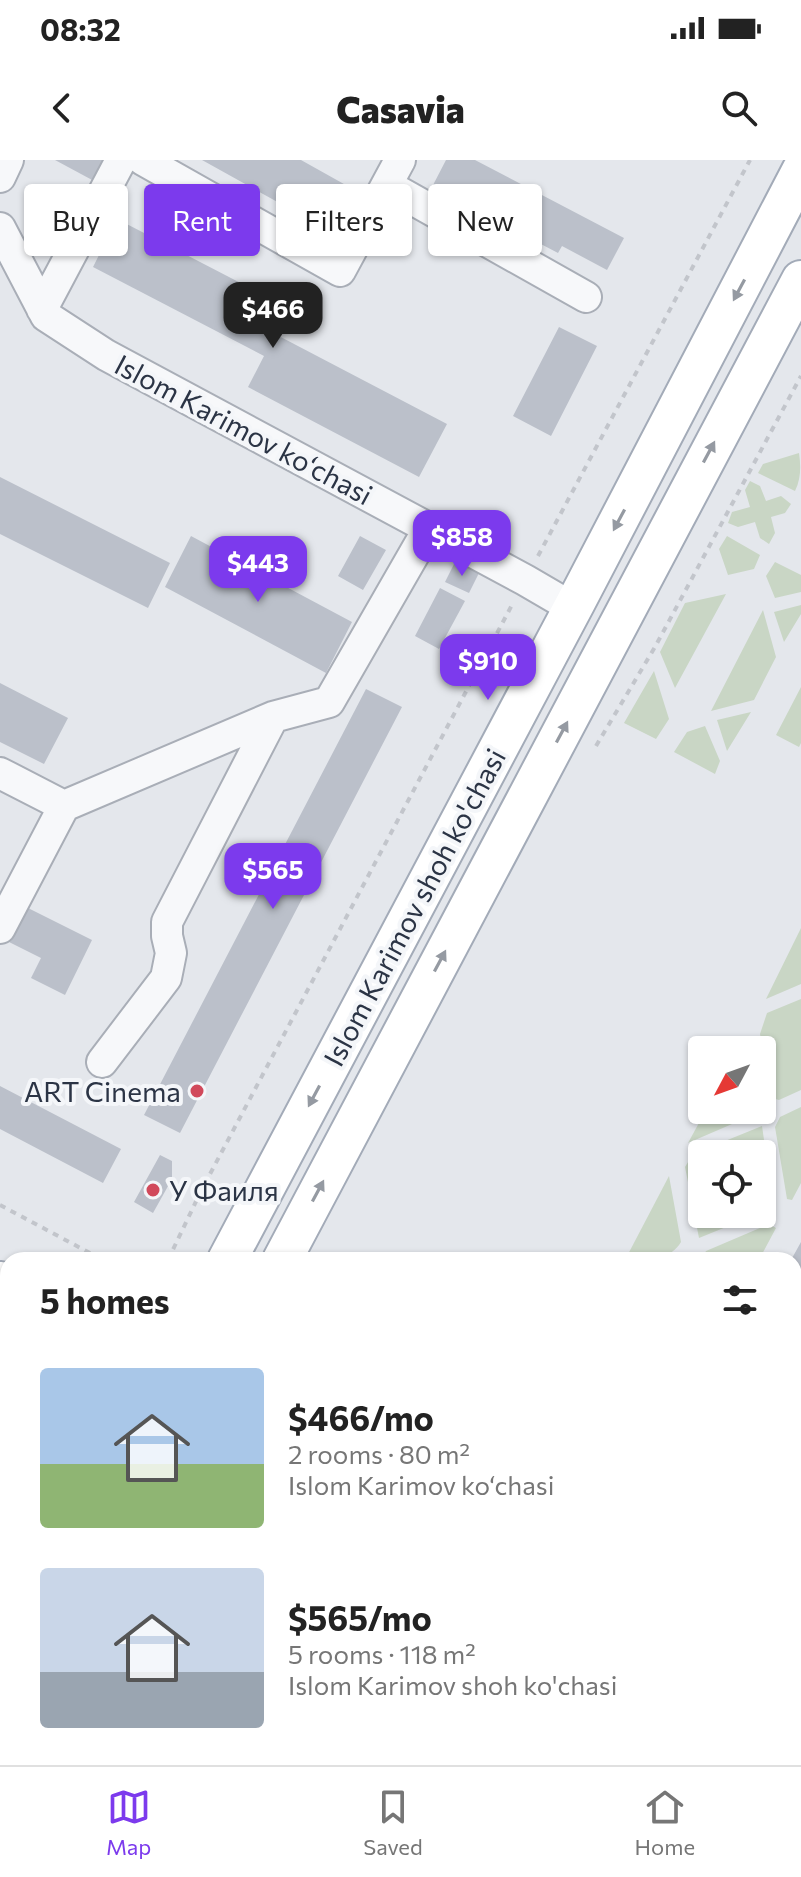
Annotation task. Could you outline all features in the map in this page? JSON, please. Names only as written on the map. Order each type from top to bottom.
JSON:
[{"type":"main road","name":"Islom Karimov shoh ko'chasi","points":[[231,1252],[573,608],[801,169]]},
{"type":"main road","name":"Islom Karimov shoh ko'chasi","points":[[286,1252],[801,280]]},
{"type":"street","points":[[0,177],[8,160]]},
{"type":"street","points":[[42,309],[121,160]]},
{"type":"street","points":[[143,160],[340,271],[394,173],[586,297]]},
{"type":"street","points":[[787,160],[801,169]]},
{"type":"street","name":"Islom Karimov ko‘chasi","points":[[0,228],[9,273],[46,316],[106,355],[573,608]]},
{"type":"street","points":[[0,928],[64,806],[273,717],[329,702],[429,528]]},
{"type":"street","points":[[102,1062],[166,978],[171,953],[167,922],[273,717]]},
{"type":"street","points":[[0,773],[64,806]]},
{"type":"path","points":[[172,1252],[216,1163],[750,160]]},
{"type":"path","points":[[596,746],[655,647],[801,376]]},
{"type":"path","points":[[0,1205],[88,1252]]},
{"type":"green space","points":[[799,453],[800,472],[795,491],[758,473],[763,464]]},
{"type":"green space","points":[[750,481],[760,486],[766,501],[781,496],[791,504],[785,513],[771,517],[775,533],[769,544],[760,538],[755,522],[738,527],[728,523],[732,512],[750,507],[745,490]]},
{"type":"green space","points":[[727,536],[760,555],[754,569],[728,575],[719,549]]},
{"type":"green space","points":[[775,562],[801,575],[801,592],[775,598],[766,576]]},
{"type":"green space","points":[[726,594],[675,688],[660,652],[685,603]]},
{"type":"green space","points":[[801,605],[801,614],[784,642],[774,612]]},
{"type":"green space","points":[[763,610],[776,657],[754,700],[711,711]]},
{"type":"green space","points":[[654,671],[669,719],[656,739],[624,723]]},
{"type":"green space","points":[[801,687],[801,743],[799,747],[776,735]]},
{"type":"green space","points":[[751,712],[727,751],[717,720]]},
{"type":"green space","points":[[705,726],[720,761],[715,774],[674,752],[687,732]]},
{"type":"green space","points":[[801,928],[801,984],[766,999]]},
{"type":"green space","points":[[801,999],[801,1090],[779,1100],[776,1099],[776,1036],[760,1034],[767,1013]]},
{"type":"green space","points":[[801,1107],[801,1183],[792,1200],[787,1199],[775,1127],[780,1117]]},
{"type":"green space","points":[[698,1124],[732,1124],[695,1140],[690,1140]]},
{"type":"green space","points":[[762,1126],[764,1140],[728,1140]]},
{"type":"green space","points":[[669,1176],[681,1242],[672,1252],[629,1252]]},
{"type":"green space","points":[[697,1228],[724,1228],[699,1238]]},
{"type":"green space","points":[[760,1228],[776,1228],[763,1252],[705,1252]]},
{"type":"building","points":[[55,160],[105,160],[94,181]]},
{"type":"building","points":[[202,160],[301,160],[344,184],[276,184],[276,201],[260,192],[260,184],[245,184]]},
{"type":"building","points":[[446,160],[475,160],[521,184],[434,184]]},
{"type":"building","points":[[542,195],[624,238],[607,270],[562,246],[558,253],[542,245]]},
{"type":"building","points":[[128,225],[144,233],[144,256],[189,256],[289,308],[275,334],[447,424],[419,477],[248,387],[264,356],[93,267],[98,256],[128,256]]},
{"type":"building","points":[[559,327],[597,346],[551,436],[513,416]]},
{"type":"building","points":[[0,477],[170,563],[148,608],[0,534]]},
{"type":"building","points":[[191,536],[352,622],[326,673],[165,587]]},
{"type":"building","points":[[360,536],[386,550],[363,590],[338,576]]},
{"type":"building","points":[[455,562],[479,573],[469,593],[445,582]]},
{"type":"building","points":[[440,588],[465,601],[439,649],[415,636]]},
{"type":"building","points":[[0,683],[68,718],[44,764],[0,742]]},
{"type":"building","points":[[366,689],[402,707],[180,1133],[144,1115]]},
{"type":"building","points":[[20,904],[92,940],[65,995],[31,978],[41,958],[3,939]]},
{"type":"building","points":[[0,1086],[121,1149],[103,1183],[0,1129]]},
{"type":"building","name":"У Фаиля","points":[[160,1155],[172,1161],[172,1179],[153,1213],[134,1202]]},
{"type":"place","name":"ART Cinema","points":[[197,1091]]},
{"type":"place","name":"У Фаиля","points":[[153,1190]]}]
